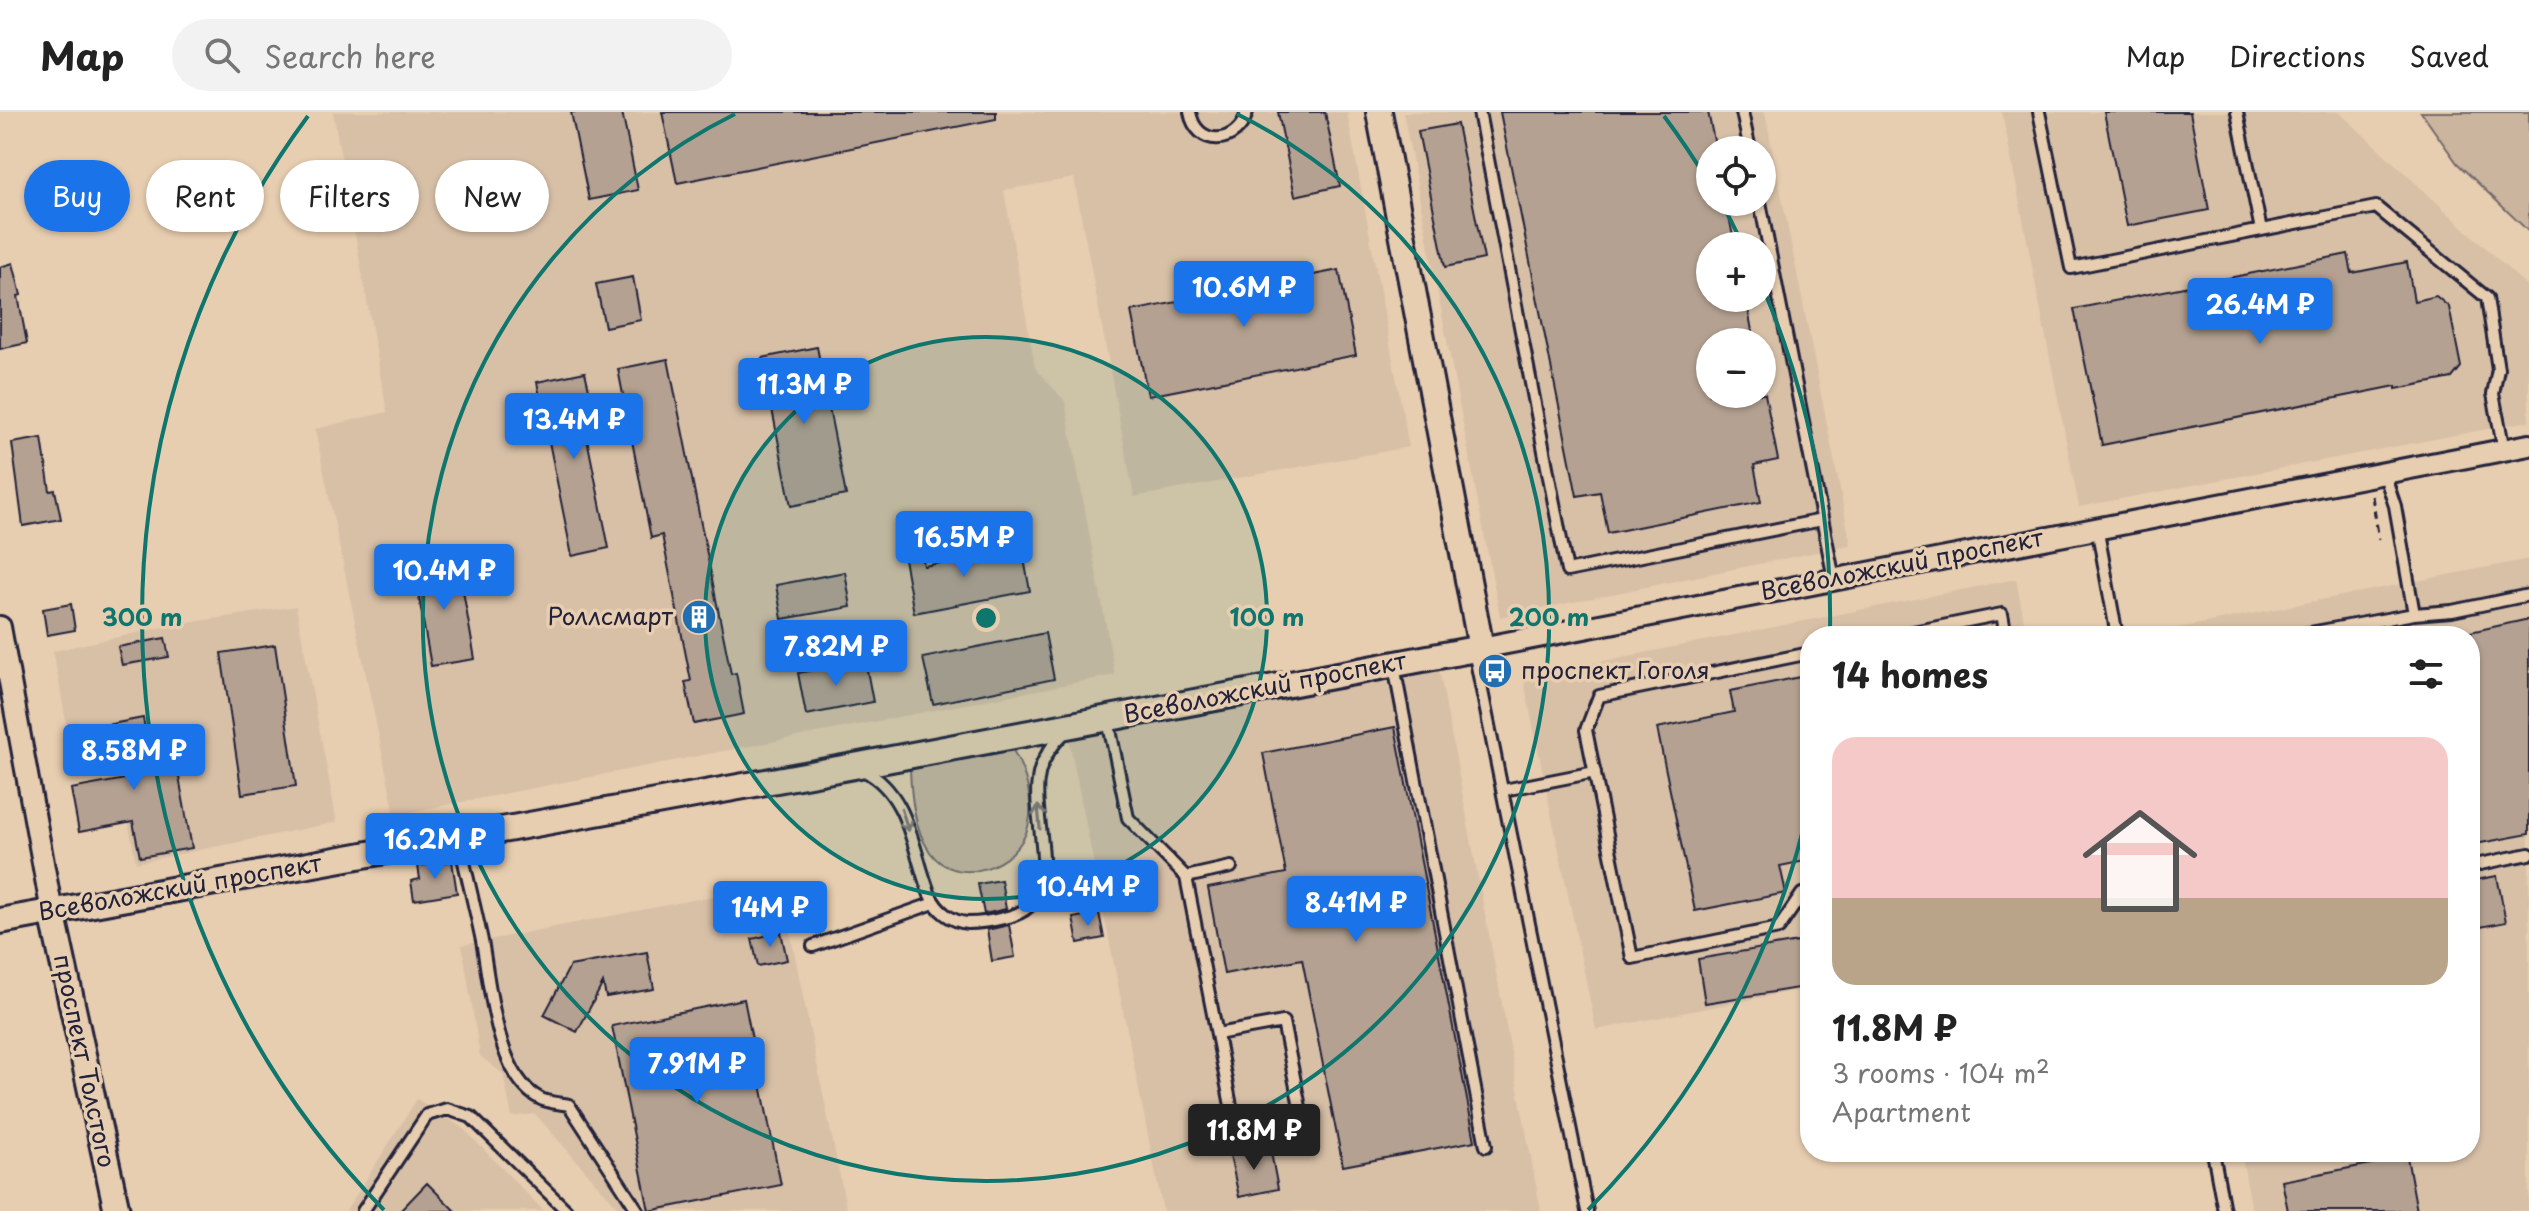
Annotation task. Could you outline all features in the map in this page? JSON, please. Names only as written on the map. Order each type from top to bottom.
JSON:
[{"type":"street","points":[[1379,112],[1477,648]]},
{"type":"street","name":"Всеволожский проспект","points":[[0,921],[1073,725],[2097,527],[2378,480],[2529,445]]},
{"type":"street","name":"проспект Толстого","points":[[0,627],[52,912],[117,1211]]},
{"type":"lane","points":[[1190,112],[1197,129],[1217,139],[1238,131],[1247,112]]},
{"type":"lane","points":[[1479,112],[1567,571],[1822,520]]},
{"type":"lane","points":[[1742,112],[1747,136]]},
{"type":"lane","points":[[2039,112],[2071,268],[2376,207],[2487,298],[2498,369],[2493,394],[2504,450]]},
{"type":"lane","points":[[2237,112],[2261,230]]},
{"type":"lane","points":[[1763,216],[1834,579]]},
{"type":"lane","points":[[2378,480],[2395,506],[2414,614]]},
{"type":"lane","points":[[2097,527],[2115,626]]},
{"type":"lane","points":[[2348,626],[2414,614],[2452,611],[2529,595]]},
{"type":"lane","points":[[1943,626],[2002,614],[2004,626]]},
{"type":"lane","points":[[1477,648],[1587,1211]]},
{"type":"lane","points":[[1800,655],[1599,696],[1586,730],[1632,958],[1779,928],[1800,897]]},
{"type":"lane","points":[[1393,664],[1486,1146]]},
{"type":"lane","points":[[1107,718],[1128,818],[1186,877],[1235,1126],[1256,1140],[1287,1136],[1302,1117],[1283,1022],[1217,1034]]},
{"type":"lane","points":[[854,766],[879,778],[897,800],[934,903],[948,916],[961,922],[978,923],[1015,916],[1032,906],[1041,890],[1044,868],[1038,780],[1054,743],[1073,725]]},
{"type":"lane","points":[[1504,790],[1595,772]]},
{"type":"lane","points":[[458,837],[482,941],[498,1032],[509,1060],[524,1083],[540,1099],[569,1105],[638,1211]]},
{"type":"lane","points":[[2480,864],[2529,854]]},
{"type":"lane","points":[[1186,877],[1231,867]]},
{"type":"lane","points":[[813,946],[934,903]]},
{"type":"lane","points":[[363,1211],[427,1115],[447,1109],[471,1117],[567,1211]]},
{"type":"lane","points":[[2215,1162],[2224,1211]]},
{"type":"path","points":[[2378,480],[2379,540]]},
{"type":"shaded area","points":[[333,112],[1347,112],[1409,447],[1134,497],[1074,178],[1004,190],[1035,368],[1065,401],[1115,675],[395,815],[315,429],[387,412],[355,232],[419,232],[419,160],[342,160]]},
{"type":"shaded area","points":[[1403,112],[1765,112],[1770,136],[1696,136],[1696,216],[1776,216],[1776,167],[1851,545],[1500,617]]},
{"type":"shaded area","points":[[2002,112],[2339,112],[2528,287],[2529,421],[2079,507]]},
{"type":"shaded area","points":[[2421,112],[2529,112],[2529,232],[2457,163]]},
{"type":"shaded area","points":[[2529,559],[2529,1211],[2252,1211],[2243,1162],[2480,1162],[2480,626],[2189,626]]},
{"type":"shaded area","points":[[2016,579],[2025,626],[1800,626],[1800,990],[1596,1030],[1523,677]]},
{"type":"shaded area","points":[[296,606],[337,822],[136,863],[114,747],[72,754],[53,651],[168,626]]},
{"type":"shaded area","points":[[1439,669],[1541,1211],[1163,1211],[1069,739]]},
{"type":"shaded area","points":[[1013,750],[1025,777],[1030,807],[1028,827],[1022,841],[1000,862],[985,868],[955,870],[942,863],[930,852],[920,833],[910,769]]},
{"type":"shaded area","points":[[780,883],[847,1211],[621,1211],[535,1114],[512,1117],[503,1074],[480,1056],[462,945]]},
{"type":"shaded area","points":[[417,1099],[463,1128],[544,1211],[346,1211]]},
{"type":"building","points":[[571,112],[622,112],[638,190],[589,200]]},
{"type":"building","points":[[662,112],[996,112],[996,119],[677,183]]},
{"type":"building","points":[[1278,112],[1325,112],[1340,186],[1295,196]]},
{"type":"building","points":[[1500,112],[1708,112],[1713,136],[1696,136],[1696,216],[1729,216],[1732,232],[1696,232],[1696,312],[1749,312],[1751,328],[1696,328],[1696,408],[1768,408],[1778,460],[1754,465],[1761,502],[1608,533],[1600,492],[1577,496]]},
{"type":"building","points":[[2104,112],[2190,112],[2209,210],[2127,226]]},
{"type":"building","points":[[1457,124],[1484,259],[1445,267],[1418,131]]},
{"type":"building","points":[[2348,254],[2352,273],[2407,262],[2414,301],[2436,296],[2449,307],[2461,367],[2452,378],[2396,389],[2396,386],[2102,445],[2074,309]]},
{"type":"building","points":[[13,263],[27,343],[0,349],[0,267]]},
{"type":"building","points":[[1278,263],[1282,281],[1339,270],[1356,355],[1148,396],[1131,311],[1213,295],[1209,277]]},
{"type":"building","points":[[633,277],[641,320],[605,327],[596,284]]},
{"type":"building","points":[[817,347],[846,495],[791,506],[762,358]]},
{"type":"building","points":[[668,359],[731,674],[736,673],[744,714],[694,724],[685,682],[691,681],[662,535],[651,538],[618,369]]},
{"type":"building","points":[[585,372],[593,407],[581,409],[609,548],[572,556],[537,382]]},
{"type":"building","points":[[42,438],[50,491],[55,490],[61,519],[23,526],[12,443]]},
{"type":"building","points":[[920,544],[924,566],[1022,548],[1030,591],[914,613],[902,548]]},
{"type":"building","points":[[457,557],[475,659],[431,666],[413,564]]},
{"type":"building","points":[[845,572],[851,607],[782,619],[776,585]]},
{"type":"building","points":[[71,604],[75,630],[47,635],[43,609]]},
{"type":"building","points":[[2529,619],[2529,834],[2480,843],[2480,630]]},
{"type":"building","points":[[1045,633],[1054,679],[933,704],[923,658]]},
{"type":"building","points":[[165,638],[169,657],[122,665],[118,647]]},
{"type":"building","points":[[275,645],[296,786],[242,794],[221,653]]},
{"type":"building","points":[[865,660],[873,702],[806,715],[798,673]]},
{"type":"building","points":[[1800,677],[1800,862],[1780,866],[1786,893],[1695,911],[1657,728],[1734,712],[1730,691]]},
{"type":"building","points":[[143,718],[152,766],[176,761],[192,848],[140,857],[133,822],[79,832],[71,789],[125,779],[118,743],[73,751],[70,732]]},
{"type":"building","points":[[1395,727],[1475,1141],[1343,1166],[1302,959],[1224,974],[1208,888],[1286,873],[1263,753]]},
{"type":"building","points":[[452,861],[457,893],[414,900],[411,881],[420,879],[418,866]]},
{"type":"building","points":[[2497,876],[2506,922],[2480,927],[2480,879]]},
{"type":"building","points":[[1001,880],[1006,909],[984,914],[978,884]]},
{"type":"building","points":[[1099,913],[1104,938],[1078,943],[1073,918]]},
{"type":"building","points":[[1009,925],[1015,957],[992,961],[987,930]]},
{"type":"building","points":[[781,932],[787,960],[758,966],[752,939]]},
{"type":"building","points":[[1800,942],[1800,988],[1705,1003],[1698,959]]},
{"type":"building","points":[[647,952],[654,989],[606,997],[603,983],[577,1032],[544,1015],[570,966]]},
{"type":"building","points":[[744,999],[781,1185],[649,1211],[612,1026]]},
{"type":"building","points":[[1270,1147],[1278,1189],[1239,1197],[1230,1155]]},
{"type":"building","points":[[2381,1162],[2408,1162],[2417,1211],[2288,1211],[2282,1181]]},
{"type":"building","points":[[427,1183],[455,1211],[400,1211]]},
{"type":"place","name":"Роллсмарт","points":[[699,617]]},
{"type":"place","name":"проспект Гоголя","points":[[1495,671]]}]
